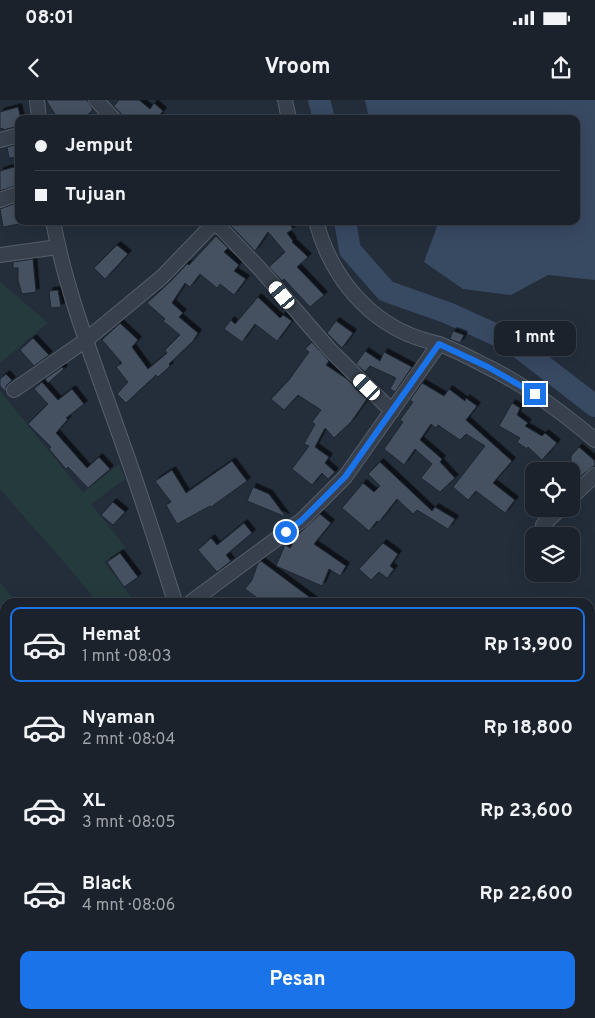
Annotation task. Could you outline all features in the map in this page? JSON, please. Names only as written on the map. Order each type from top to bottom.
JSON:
[{"type":"street","points":[[37,100],[39,115]]},
{"type":"street","points":[[96,100],[110,115]]},
{"type":"street","points":[[285,100],[288,115]]},
{"type":"street","points":[[0,140],[15,136]]},
{"type":"street","points":[[0,200],[15,194]]},
{"type":"street","points":[[54,225],[58,247],[86,340],[146,508],[174,598]]},
{"type":"street","points":[[14,390],[86,340],[162,278],[211,225]]},
{"type":"street","points":[[217,225],[260,268],[331,351],[392,411]]},
{"type":"street","points":[[317,225],[332,264],[350,290],[370,311],[389,325],[410,335],[439,344],[512,380],[558,410],[595,440]]},
{"type":"street","points":[[0,255],[58,247]]},
{"type":"street","points":[[196,598],[302,520],[345,477],[439,344]]},
{"type":"street","points":[[580,489],[595,475]]},
{"type":"street","points":[[544,525],[552,517]]},
{"type":"green space","points":[[0,282],[48,323],[0,363]]},
{"type":"green space","points":[[0,391],[83,493],[119,464],[125,479],[91,504],[126,548],[104,562],[132,598],[94,598],[0,489]]},
{"type":"green space","points":[[0,582],[13,598],[0,598]]},
{"type":"water","points":[[365,100],[595,100],[595,280],[548,275],[511,295],[463,289],[424,262],[438,225],[580,225],[580,115],[368,115]]},
{"type":"building","points":[[46,100],[87,100],[93,110],[87,115],[55,115]]},
{"type":"building","points":[[119,100],[139,100],[150,109],[154,103],[163,111],[160,115],[122,115],[114,106]]},
{"type":"building","points":[[18,107],[20,115],[15,115],[15,127],[0,129],[0,112]]},
{"type":"building","points":[[15,145],[15,157],[9,158],[7,147]]},
{"type":"building","points":[[14,167],[15,186],[0,191],[0,171]]},
{"type":"building","points":[[15,203],[15,225],[3,227],[0,209]]},
{"type":"building","points":[[230,225],[290,225],[293,229],[287,233],[292,242],[308,257],[297,267],[324,295],[310,307],[284,279],[282,281],[269,267],[285,252],[268,232],[255,251]]},
{"type":"building","points":[[216,236],[228,248],[224,252],[239,265],[234,271],[246,279],[234,295],[220,284],[217,288],[200,274],[190,287],[185,283],[172,303],[183,313],[179,317],[198,333],[193,341],[169,364],[170,366],[158,377],[156,375],[126,403],[117,394],[128,382],[116,367],[122,363],[102,340],[120,323],[138,340],[132,347],[148,369],[167,353],[165,350],[180,335],[163,321],[165,319],[147,303],[187,264],[189,265]]},
{"type":"building","points":[[117,245],[128,254],[105,279],[94,268]]},
{"type":"building","points":[[33,259],[36,292],[22,294],[18,280],[18,268],[13,268],[13,262]]},
{"type":"building","points":[[58,290],[61,307],[51,308],[49,291]]},
{"type":"building","points":[[258,297],[280,318],[283,315],[292,321],[277,341],[255,324],[242,342],[224,329],[231,320],[235,324]]},
{"type":"building","points":[[336,321],[353,333],[342,348],[327,333]]},
{"type":"building","points":[[453,331],[464,335],[460,343],[450,339]]},
{"type":"building","points":[[33,338],[49,355],[34,366],[20,350]]},
{"type":"building","points":[[312,342],[329,361],[326,365],[347,379],[367,399],[351,422],[334,438],[325,428],[315,447],[329,457],[325,463],[335,472],[328,479],[322,473],[312,485],[292,469],[309,446],[304,444],[315,424],[312,422],[321,410],[298,395],[284,410],[271,399],[289,380],[309,352],[305,349]]},
{"type":"building","points":[[365,351],[380,361],[384,352],[412,367],[395,392],[390,389],[396,378],[370,366],[365,372],[356,364]]},
{"type":"building","points":[[62,367],[64,369],[48,383],[45,379]]},
{"type":"building","points":[[6,374],[12,380],[6,386],[6,392],[0,386],[0,379]]},
{"type":"building","points":[[42,382],[58,400],[72,389],[84,404],[66,418],[68,419],[56,433],[87,468],[99,457],[110,469],[88,488],[68,467],[66,469],[49,449],[51,447],[28,424],[48,404],[34,389]]},
{"type":"building","points":[[422,383],[444,396],[449,389],[465,401],[466,398],[477,406],[466,420],[512,461],[493,483],[515,500],[505,513],[476,491],[468,500],[453,487],[485,446],[466,434],[460,440],[438,425],[436,428],[431,424],[420,440],[442,459],[440,462],[455,478],[440,492],[421,478],[432,464],[415,449],[404,465],[384,449],[403,422],[400,420],[413,402],[410,400]]},
{"type":"building","points":[[512,403],[520,408],[517,415],[528,423],[525,426],[542,436],[545,433],[557,443],[542,460],[528,447],[527,449],[517,442],[520,438],[499,426]]},
{"type":"building","points":[[579,447],[595,461],[595,465],[581,476],[580,462],[571,462],[571,456]]},
{"type":"building","points":[[232,461],[247,481],[211,507],[177,524],[166,505],[171,502],[155,481],[172,470],[186,493]]},
{"type":"building","points":[[380,462],[432,511],[435,507],[455,519],[448,529],[417,510],[413,514],[397,499],[379,522],[377,521],[369,531],[342,508],[363,483],[374,492],[380,486],[368,474]]},
{"type":"building","points":[[253,487],[269,494],[286,517],[247,501]]},
{"type":"building","points":[[113,502],[125,512],[113,525],[101,515]]},
{"type":"building","points":[[320,514],[331,523],[314,544],[346,566],[340,576],[329,569],[322,586],[276,566],[285,545],[290,548],[300,533]]},
{"type":"building","points":[[244,523],[252,533],[226,555],[231,561],[217,572],[198,550],[211,538],[217,545]]},
{"type":"building","points":[[383,543],[398,554],[390,566],[394,569],[387,578],[379,572],[371,580],[359,569]]},
{"type":"building","points":[[120,553],[138,577],[124,587],[107,562]]},
{"type":"building","points":[[261,561],[311,598],[257,598],[245,589],[252,580],[258,563]]},
{"type":"waterway","points":[[319,100],[323,115]]},
{"type":"waterway","points":[[346,225],[350,250],[386,291],[448,313],[512,342],[595,406]]},
{"type":"route","points":[[286,532],[302,520],[345,477],[439,344],[488,367],[535,394]]}]
